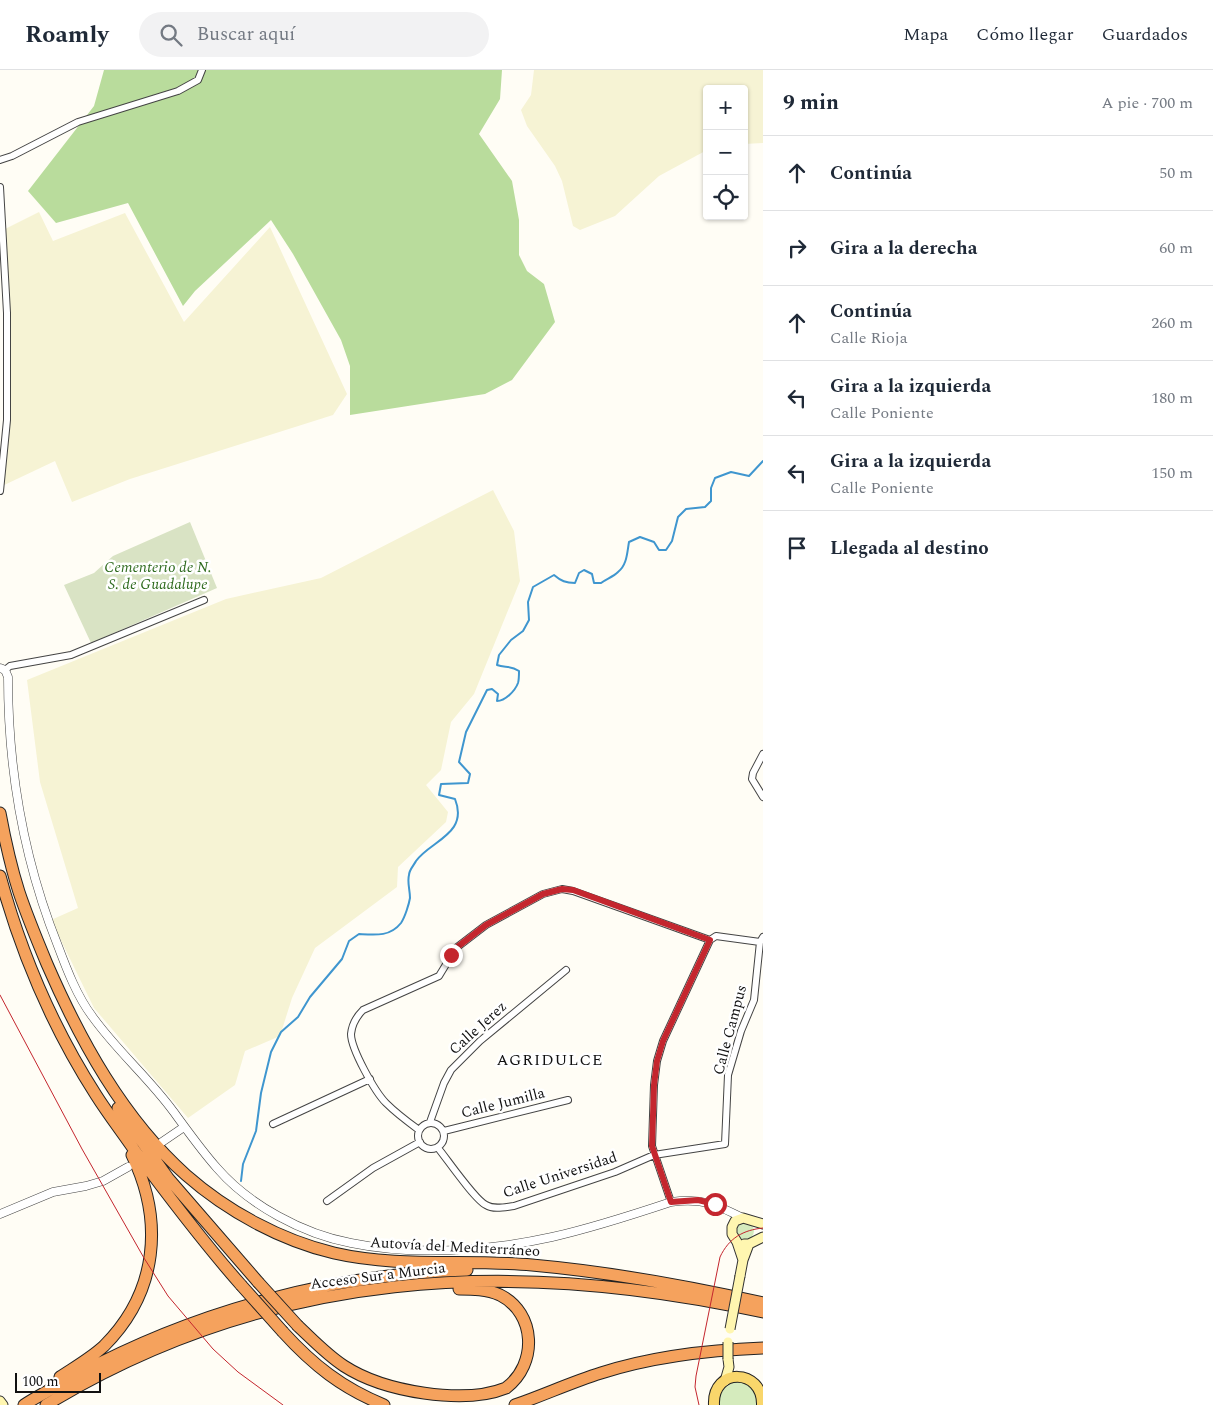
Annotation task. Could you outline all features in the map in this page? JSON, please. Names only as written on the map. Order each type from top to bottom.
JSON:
[{"type":"highway","name":"Autovía del Mediterráneo","points":[[0,813],[20,893],[40,946],[62,996],[91,1052],[127,1108],[155,1144],[186,1174],[219,1200],[248,1219],[290,1238],[331,1252],[355,1257],[405,1262],[530,1264],[644,1279],[763,1303]]},
{"type":"highway","points":[[0,876],[10,912],[31,968],[52,1014],[96,1095],[121,1132],[191,1226],[300,1351],[330,1377],[365,1398],[384,1405]]},
{"type":"highway","points":[[20,893],[37,946],[61,1005],[87,1056],[116,1105],[168,1178],[258,1282],[298,1326],[336,1360],[362,1377],[398,1392],[440,1400],[472,1400],[499,1392],[512,1383],[522,1371],[528,1350],[527,1328],[517,1309],[499,1295],[483,1290],[456,1289],[375,1295],[335,1300],[246,1316]]},
{"type":"highway","points":[[43,1400],[59,1377],[102,1347],[113,1336],[130,1313],[145,1281],[152,1246],[150,1207],[142,1180],[121,1132]]},
{"type":"highway","name":"Acceso Sur a Murcia","points":[[43,1400],[113,1357],[165,1334],[233,1309],[300,1291],[372,1278],[426,1273],[514,1268],[574,1270]]},
{"type":"highway","name":"Acceso Sur a Murcia","points":[[24,1405],[43,1400],[184,1336],[300,1301],[374,1289],[432,1282],[498,1281],[573,1284],[647,1292],[763,1312]]},
{"type":"highway","points":[[515,1405],[588,1377],[641,1362],[711,1351],[763,1348]]},
{"type":"main road","points":[[725,1381],[728,1363],[728,1342],[743,1260],[751,1243],[757,1237],[759,1223],[749,1218],[735,1221],[732,1227],[732,1234],[743,1260]]},
{"type":"main road","points":[[737,1242],[751,1243],[763,1237]]},
{"type":"main road","points":[[728,1363],[732,1372],[754,1382],[762,1393],[762,1405]]},
{"type":"main road","points":[[714,1405],[716,1391],[725,1381],[742,1377]]},
{"type":"main road","points":[[0,1401],[3,1405]]},
{"type":"street","points":[[0,160],[12,156],[78,122],[178,91],[198,80],[202,70]]},
{"type":"street","points":[[0,187],[7,313],[6,420],[0,491]]},
{"type":"street","points":[[204,600],[71,656],[2,669],[8,678],[14,776],[25,846],[50,928],[69,975],[90,1014],[116,1047],[148,1080],[218,1170],[252,1201],[307,1230],[349,1243],[382,1248],[477,1249],[514,1244],[552,1237],[671,1202],[698,1200],[715,1204],[743,1218]]},
{"type":"street","points":[[763,754],[753,773],[752,780],[763,797]]},
{"type":"street","points":[[419,1130],[387,1104],[374,1090],[351,1036],[356,1017],[362,1010],[439,976],[451,955],[465,941],[486,925],[543,894],[562,889],[573,890],[710,940]]},
{"type":"street","points":[[671,1202],[652,1146],[654,1085],[657,1061],[663,1041],[710,940],[716,936],[761,939]]},
{"type":"street","name":"Calle Campus","points":[[654,1155],[724,1144],[728,1075],[741,1031],[754,1000],[761,939]]},
{"type":"street","name":"Calle Jerez","points":[[430,1122],[444,1083],[451,1070],[480,1041],[566,970]]},
{"type":"street","points":[[273,1124],[370,1079]]},
{"type":"street","name":"Calle Jumilla","points":[[444,1131],[568,1100]]},
{"type":"street","points":[[430,1122],[441,1126],[444,1131],[444,1140],[438,1148],[426,1148],[420,1142],[419,1130],[430,1122]]},
{"type":"street","points":[[162,1142],[184,1127]]},
{"type":"street","points":[[327,1201],[373,1168],[420,1142]]},
{"type":"street","name":"Calle Universidad","points":[[438,1148],[478,1198],[486,1205],[502,1208],[514,1206],[615,1172],[654,1155]]},
{"type":"street","points":[[0,1214],[53,1192],[103,1181],[128,1167]]},
{"type":"street","points":[[715,1204],[728,1213],[732,1227]]},
{"type":"shaded area","points":[[534,70],[763,70],[763,143],[748,144],[748,85],[703,85],[703,152],[659,176],[615,216],[580,230],[573,226],[562,181],[555,166],[527,126],[521,110],[531,95]]},
{"type":"shaded area","points":[[39,212],[53,241],[125,213],[184,322],[270,227],[347,394],[333,415],[130,479],[72,502],[55,461],[0,487],[7,420],[3,230]]},
{"type":"shaded area","points":[[493,490],[514,531],[520,581],[474,694],[451,722],[441,770],[426,785],[448,812],[446,822],[398,867],[397,887],[315,948],[292,998],[280,1036],[245,1051],[235,1085],[188,1118],[94,1008],[51,920],[78,908],[40,782],[27,680],[226,599],[321,578]]},
{"type":"green space","points":[[104,70],[502,70],[500,99],[479,134],[512,181],[519,220],[519,255],[527,271],[544,284],[555,322],[512,380],[485,394],[350,415],[350,366],[341,340],[293,254],[271,220],[195,291],[183,306],[128,203],[56,223],[28,191],[94,106]]},
{"type":"green space","name":"Cementerio de N. S. de Guadalupe","points":[[190,522],[217,588],[91,643],[64,585],[94,573],[113,556]]},
{"type":"green space","points":[[738,992],[746,995],[738,1014],[730,1011]]},
{"type":"green space","points":[[745,1222],[751,1225],[754,1231],[751,1237],[745,1240],[739,1237],[736,1231],[739,1225]]},
{"type":"green space","points":[[734,1382],[744,1383],[754,1391],[756,1405],[720,1405],[722,1391]]},
{"type":"waterway","points":[[241,1181],[243,1164],[256,1131],[261,1093],[271,1052],[281,1032],[298,1017],[310,997],[342,959],[349,941],[359,934],[376,935],[387,933],[397,928],[404,917],[410,898],[408,880],[411,869],[422,854],[453,829],[457,821],[458,811],[455,799],[439,795],[441,784],[468,783],[470,774],[459,762],[466,732],[487,690],[492,689],[498,694],[497,701],[500,701],[509,695],[518,683],[519,671],[497,665],[499,655],[511,640],[523,631],[529,620],[528,602],[533,587],[554,575],[569,583],[575,583],[579,573],[584,570],[592,574],[594,583],[601,583],[621,569],[626,558],[629,542],[640,537],[654,542],[659,550],[666,550],[672,541],[678,517],[686,509],[705,507],[711,501],[711,488],[715,478],[731,472],[749,476],[763,461]]},
{"type":"tram line","points":[[0,995],[82,1149],[144,1258],[168,1296],[213,1349],[238,1372],[283,1405]]},
{"type":"tram line","points":[[699,1405],[695,1387],[696,1376],[720,1257],[737,1236],[763,1228]]},
{"type":"district","name":"AGRIDULCE","points":[[550,1060]]},
{"type":"route","points":[[451,955],[456,948],[486,925],[543,894],[562,889],[573,890],[710,940],[663,1041],[657,1061],[654,1085],[652,1146],[671,1202],[698,1200],[715,1204]]}]
